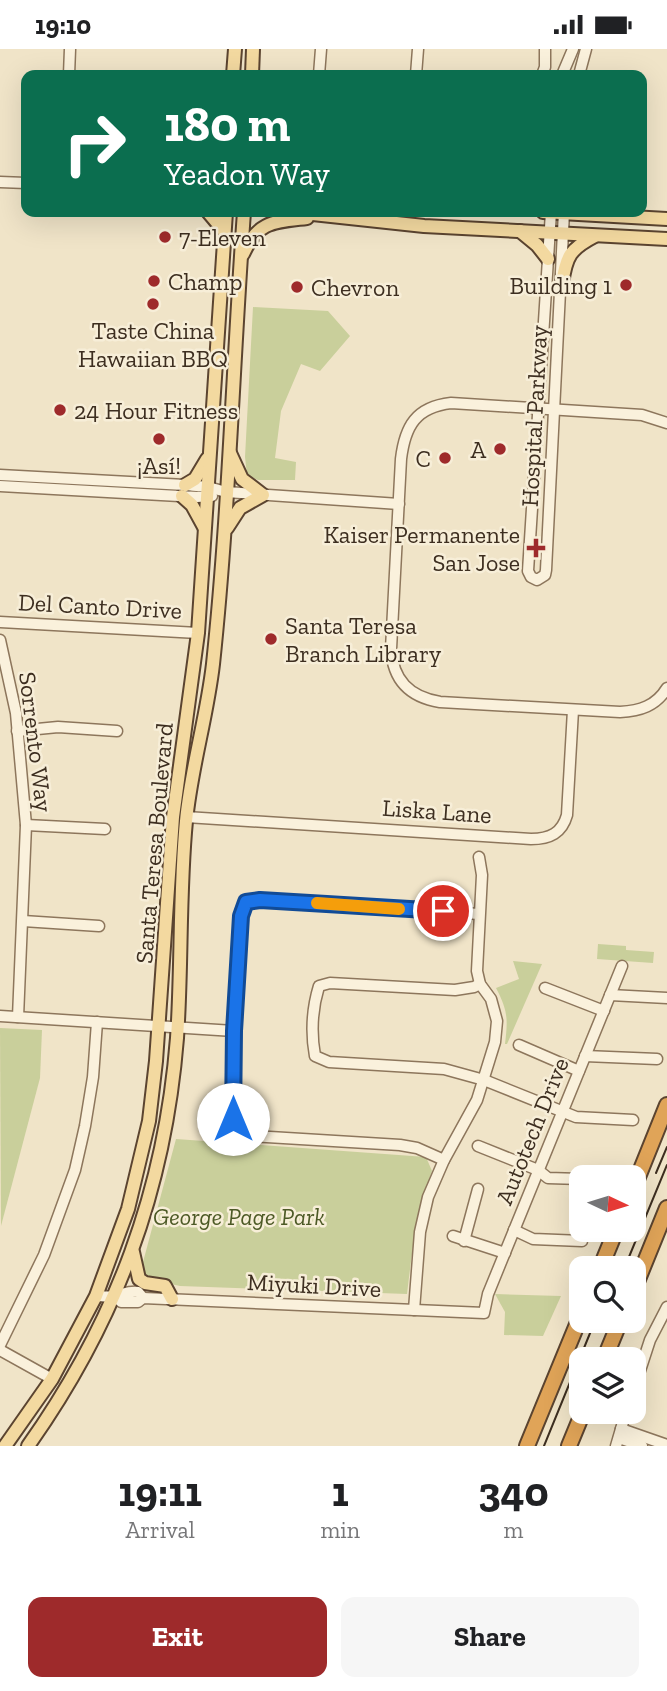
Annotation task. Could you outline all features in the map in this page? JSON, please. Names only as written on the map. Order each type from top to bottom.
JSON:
[{"type":"highway","points":[[643,1165],[667,1105]]},
{"type":"highway","points":[[646,1260],[667,1208]]},
{"type":"highway","points":[[527,1446],[574,1333]]},
{"type":"highway","points":[[569,1446],[578,1424]]},
{"type":"main road","points":[[233,70],[235,49]]},
{"type":"main road","points":[[252,70],[253,49]]},
{"type":"main road","points":[[212,217],[224,231]]},
{"type":"main road","name":"Santa Teresa Boulevard","points":[[5,1446],[52,1379],[96,1296],[118,1239],[141,1162],[153,1093],[173,817],[198,633],[225,217]]},
{"type":"main road","name":"Santa Teresa Boulevard","points":[[28,1446],[80,1365],[115,1296],[147,1208],[164,1137],[177,1027],[186,817],[213,667],[244,217]]},
{"type":"main road","points":[[241,261],[252,236],[264,225],[316,217]]},
{"type":"main road","points":[[337,217],[424,226],[667,239]]},
{"type":"main road","points":[[641,217],[667,219]]},
{"type":"main road","points":[[520,231],[537,245],[548,259]]},
{"type":"main road","points":[[562,284],[565,266],[571,253],[576,247],[596,236]]},
{"type":"main road","points":[[224,535],[240,508],[262,495],[242,479],[229,450]]},
{"type":"main road","points":[[206,529],[184,491],[209,456]]},
{"type":"main road","points":[[133,1250],[139,1279],[145,1283],[165,1286],[172,1299]]},
{"type":"street","points":[[69,70],[70,49]]},
{"type":"street","points":[[319,70],[321,49]]},
{"type":"street","points":[[416,70],[418,49]]},
{"type":"street","points":[[544,70],[545,49]]},
{"type":"street","points":[[564,70],[573,49]]},
{"type":"street","points":[[580,70],[586,49]]},
{"type":"street","points":[[0,182],[21,183]]},
{"type":"street","name":"Hospital Parkway","points":[[556,234],[548,259],[528,571],[531,577],[537,580],[545,575],[546,570],[562,284],[556,234],[558,217]]},
{"type":"street","points":[[667,423],[642,415],[451,403],[428,409],[415,418],[406,432],[401,459],[391,649],[393,669],[404,687],[416,695],[440,702],[620,712],[642,710],[654,703],[667,688]]},
{"type":"street","points":[[0,475],[207,493],[399,504]]},
{"type":"street","points":[[0,485],[184,491]]},
{"type":"street","name":"Del Canto Drive","points":[[0,622],[198,633]]},
{"type":"street","name":"Sorrento Way","points":[[0,640],[17,731],[26,825],[18,1017]]},
{"type":"street","name":"Liska Lane","points":[[186,817],[531,839],[552,836],[563,827],[567,815],[573,710]]},
{"type":"street","points":[[17,731],[58,727],[117,731]]},
{"type":"street","points":[[26,825],[105,829]]},
{"type":"street","points":[[414,1310],[420,1232],[428,1197],[443,1160],[477,1100],[495,1042],[497,1021],[491,999],[480,984],[477,953],[482,875],[479,857]]},
{"type":"street","points":[[443,1160],[417,1148],[400,1145],[252,1136],[239,1132],[233,1119],[234,1031],[241,916],[246,902],[260,900],[479,914]]},
{"type":"street","points":[[23,921],[99,926]]},
{"type":"street","name":"Autotech Drive","points":[[484,1313],[488,1294],[622,966]]},
{"type":"street","points":[[480,984],[455,991],[330,983],[319,986],[315,1000],[312,1042],[314,1056],[328,1062],[444,1069],[484,1080],[576,1117],[633,1120]]},
{"type":"street","points":[[545,988],[604,1011]]},
{"type":"street","points":[[610,995],[667,998]]},
{"type":"street","points":[[0,1016],[234,1031]]},
{"type":"street","points":[[52,1379],[0,1348],[44,1257],[75,1170],[86,1126],[97,1022]]},
{"type":"street","points":[[519,1045],[579,1071]]},
{"type":"street","points":[[585,1056],[657,1059]]},
{"type":"street","points":[[478,1146],[538,1170],[548,1178],[569,1179]]},
{"type":"street","points":[[464,1241],[478,1189]]},
{"type":"street","points":[[514,1230],[533,1238],[569,1240]]},
{"type":"street","points":[[453,1236],[505,1253]]},
{"type":"street","name":"Miyuki Drive","points":[[96,1296],[138,1292],[143,1298],[484,1313]]},
{"type":"street","points":[[646,1352],[667,1307]]},
{"type":"street","points":[[618,1438],[667,1445]]},
{"type":"street","points":[[618,1438],[642,1446]]},
{"type":"green space","points":[[253,307],[328,311],[350,336],[320,371],[301,364],[281,411],[275,458],[296,462],[295,480],[258,480],[247,475],[245,457]]},
{"type":"green space","points":[[598,944],[654,952],[653,963],[597,959]]},
{"type":"green space","points":[[513,961],[542,964],[505,1044],[506,1015],[496,988],[519,979]]},
{"type":"green space","points":[[0,1028],[42,1030],[40,1078],[1,1226]]},
{"type":"green space","name":"George Page Park","points":[[176,1139],[426,1157],[432,1171],[419,1216],[407,1294],[180,1286],[139,1277]]},
{"type":"green space","points":[[495,1294],[561,1296],[543,1336],[504,1335],[505,1312]]},
{"type":"tram line","points":[[656,1173],[667,1147]]},
{"type":"tram line","points":[[629,1256],[667,1165]]},
{"type":"tram line","points":[[544,1446],[590,1333]]},
{"type":"slow traffic","points":[[317,903],[399,909]]},
{"type":"place","name":"7-Eleven","points":[[165,237]]},
{"type":"place","name":"Champ","points":[[154,281]]},
{"type":"place","name":"Building 1","points":[[626,285]]},
{"type":"place","name":"Chevron","points":[[297,287]]},
{"type":"place","name":"Taste China Hawaiian BBQ","points":[[153,304]]},
{"type":"place","name":"24 Hour Fitness","points":[[60,410]]},
{"type":"place","name":"¡Así!","points":[[159,439]]},
{"type":"place","name":"A","points":[[500,449]]},
{"type":"place","name":"C","points":[[445,458]]},
{"type":"place","name":"Kaiser Permanente San Jose","points":[[536,548]]},
{"type":"place","name":"Santa Teresa Branch Library","points":[[271,639]]},
{"type":"route","points":[[233,1119],[234,1031],[241,916],[246,902],[260,900],[443,911]]}]
